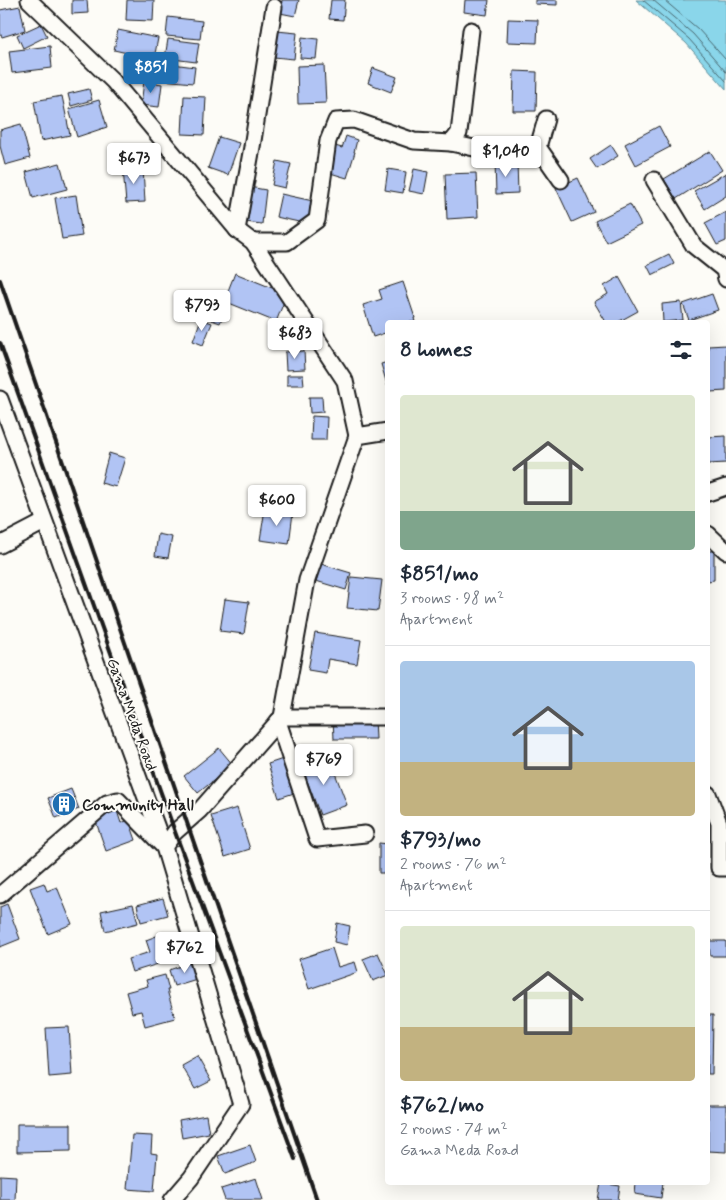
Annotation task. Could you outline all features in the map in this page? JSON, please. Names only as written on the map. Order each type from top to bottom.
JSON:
[{"type":"street","points":[[29,0],[113,82],[237,230],[253,242],[345,381],[357,436],[307,580],[280,719],[317,839],[365,834]]},
{"type":"street","points":[[237,230],[274,7]]},
{"type":"street","points":[[451,144],[459,133],[472,30]]},
{"type":"street","points":[[538,147],[546,119]]},
{"type":"street","points":[[253,242],[287,242],[316,220],[328,141],[336,121],[354,120],[414,141],[451,144],[484,150],[538,147]]},
{"type":"street","points":[[538,147],[561,180]]},
{"type":"street","points":[[654,180],[694,246],[724,270],[726,279]]},
{"type":"street","name":"Gama Meda Road","points":[[0,399],[164,848],[241,1104],[191,1178],[172,1200]]},
{"type":"street","points":[[357,436],[385,431]]},
{"type":"street","points":[[710,492],[726,487]]},
{"type":"street","points":[[0,545],[44,522]]},
{"type":"street","points":[[710,536],[726,551]]},
{"type":"street","points":[[0,895],[106,803],[112,801],[118,800],[164,848],[175,832],[200,810],[280,719],[385,717]]},
{"type":"street","points":[[710,799],[719,823],[719,868],[726,868]]},
{"type":"water","points":[[636,0],[726,0],[726,89],[686,43]]},
{"type":"building","points":[[72,0],[87,0],[88,13],[72,14]]},
{"type":"building","points":[[127,0],[154,0],[153,21],[126,20]]},
{"type":"building","points":[[282,0],[299,0],[295,16],[280,13]]},
{"type":"building","points":[[331,0],[345,0],[343,20],[329,19]]},
{"type":"building","points":[[465,0],[489,0],[487,15],[464,12]]},
{"type":"building","points":[[535,0],[557,0],[557,5],[535,4]]},
{"type":"building","points":[[20,6],[25,30],[2,37],[0,33],[0,10]]},
{"type":"building","points":[[168,17],[202,21],[200,39],[166,36]]},
{"type":"building","points":[[508,19],[538,20],[537,43],[507,42]]},
{"type":"building","points":[[41,24],[47,36],[23,48],[17,35]]},
{"type":"building","points":[[118,30],[158,38],[154,59],[114,50]]},
{"type":"building","points":[[277,31],[297,33],[294,59],[274,57]]},
{"type":"building","points":[[302,37],[318,39],[316,59],[300,58]]},
{"type":"building","points":[[168,39],[199,43],[196,62],[165,58]]},
{"type":"building","points":[[50,46],[52,68],[12,73],[9,51]]},
{"type":"building","points":[[132,60],[156,64],[154,76],[130,71]]},
{"type":"building","points":[[165,63],[195,67],[193,83],[163,80]]},
{"type":"building","points":[[324,65],[326,103],[298,104],[297,66]]},
{"type":"building","points":[[373,68],[397,77],[391,92],[368,83]]},
{"type":"building","points":[[514,71],[537,72],[536,111],[513,111]]},
{"type":"building","points":[[144,81],[162,84],[159,107],[141,105]]},
{"type":"building","points":[[89,89],[92,100],[71,106],[68,94]]},
{"type":"building","points":[[62,96],[70,135],[41,141],[34,101]]},
{"type":"building","points":[[184,96],[206,97],[204,135],[182,134]]},
{"type":"building","points":[[99,100],[107,127],[77,137],[69,109]]},
{"type":"building","points":[[21,124],[30,158],[5,165],[0,146],[0,130]]},
{"type":"building","points":[[659,126],[670,147],[636,165],[625,144]]},
{"type":"building","points":[[346,136],[357,140],[347,178],[327,172],[335,146],[342,148]]},
{"type":"building","points":[[219,137],[239,143],[228,175],[208,168]]},
{"type":"building","points":[[611,145],[618,156],[597,169],[590,159]]},
{"type":"building","points":[[529,151],[531,165],[518,167],[516,154]]},
{"type":"building","points":[[710,151],[722,170],[676,199],[664,179]]},
{"type":"building","points":[[277,161],[291,164],[285,188],[272,185]]},
{"type":"building","points":[[495,162],[517,162],[518,193],[496,194]]},
{"type":"building","points":[[60,163],[67,189],[33,198],[26,172]]},
{"type":"building","points":[[143,168],[145,202],[126,203],[123,169]]},
{"type":"building","points":[[388,169],[406,172],[403,193],[385,190]]},
{"type":"building","points":[[414,169],[428,172],[424,194],[409,191]]},
{"type":"building","points":[[476,173],[478,217],[447,219],[445,174]]},
{"type":"building","points":[[726,173],[726,196],[705,209],[694,191]]},
{"type":"building","points":[[578,178],[594,212],[572,222],[556,188]]},
{"type":"building","points":[[249,187],[266,190],[262,224],[245,222]]},
{"type":"building","points":[[281,194],[313,201],[308,224],[276,217]]},
{"type":"building","points":[[76,195],[82,236],[62,239],[55,198]]},
{"type":"building","points":[[630,204],[641,225],[606,242],[595,221]]},
{"type":"building","points":[[726,212],[726,241],[717,245],[705,223]]},
{"type":"building","points":[[669,254],[674,264],[652,275],[647,265]]},
{"type":"building","points":[[235,273],[287,294],[276,322],[224,301]]},
{"type":"building","points":[[619,277],[638,311],[622,320],[605,320],[594,302],[608,294],[604,286]]},
{"type":"building","points":[[403,282],[415,318],[414,320],[385,320],[385,333],[373,337],[363,305],[382,299],[379,290]]},
{"type":"building","points":[[712,294],[718,310],[689,320],[683,304]]},
{"type":"building","points":[[198,300],[225,310],[220,323],[193,313]]},
{"type":"building","points":[[681,302],[683,320],[663,320],[662,304]]},
{"type":"building","points":[[201,319],[212,323],[203,345],[193,341]]},
{"type":"building","points":[[726,345],[726,391],[710,392],[710,346]]},
{"type":"building","points":[[304,351],[305,369],[286,370],[285,352]]},
{"type":"building","points":[[385,363],[385,378],[381,364]]},
{"type":"building","points":[[287,375],[303,375],[304,385],[287,385]]},
{"type":"building","points":[[309,397],[322,397],[323,412],[310,413]]},
{"type":"building","points":[[312,416],[327,417],[326,440],[311,440]]},
{"type":"building","points":[[726,436],[726,463],[710,464],[710,437]]},
{"type":"building","points":[[109,453],[125,458],[116,487],[101,483]]},
{"type":"building","points":[[265,509],[293,513],[289,544],[260,540]]},
{"type":"building","points":[[158,534],[172,537],[168,558],[155,556]]},
{"type":"building","points":[[710,551],[714,551],[714,580],[710,581]]},
{"type":"building","points":[[321,564],[351,573],[346,590],[316,581]]},
{"type":"building","points":[[351,577],[382,580],[378,611],[347,608]]},
{"type":"building","points":[[225,599],[249,602],[244,634],[220,631]]},
{"type":"building","points":[[315,633],[361,640],[357,664],[328,659],[326,673],[308,670]]},
{"type":"building","points":[[375,717],[376,739],[334,739],[333,718]]},
{"type":"building","points":[[219,748],[233,765],[198,793],[184,776]]},
{"type":"building","points":[[329,757],[347,805],[320,815],[302,767]]},
{"type":"building","points":[[283,759],[294,793],[279,798],[268,764]]},
{"type":"building","name":"Community Hall","points":[[71,789],[79,809],[56,818],[48,798]]},
{"type":"building","points":[[237,808],[250,849],[225,857],[211,816]]},
{"type":"building","points":[[117,811],[121,823],[129,820],[136,840],[106,851],[95,819]]},
{"type":"building","points":[[379,843],[385,844],[385,873],[379,873]]},
{"type":"building","points":[[44,883],[47,891],[57,887],[72,924],[48,934],[30,888]]},
{"type":"building","points":[[163,898],[168,915],[141,922],[137,905]]},
{"type":"building","points":[[7,904],[20,939],[0,947],[0,907]]},
{"type":"building","points":[[133,904],[138,923],[105,931],[101,911]]},
{"type":"building","points":[[337,923],[350,926],[347,945],[334,942]]},
{"type":"building","points":[[159,935],[168,961],[132,972],[128,959],[150,952],[146,940]]},
{"type":"building","points":[[710,941],[726,941],[726,956],[710,956]]},
{"type":"building","points":[[332,948],[338,967],[355,962],[358,972],[309,989],[299,959]]},
{"type":"building","points":[[378,953],[385,968],[385,976],[373,981],[363,959]]},
{"type":"building","points":[[195,961],[200,978],[174,986],[169,970]]},
{"type":"building","points":[[165,975],[175,1018],[145,1026],[141,1011],[132,1013],[126,992],[148,986],[146,980]]},
{"type":"building","points":[[710,1015],[713,1015],[712,1074],[710,1074]]},
{"type":"building","points":[[69,1027],[72,1075],[49,1077],[46,1028]]},
{"type":"building","points":[[197,1056],[211,1081],[195,1089],[181,1065]]},
{"type":"building","points":[[710,1105],[726,1105],[726,1152],[710,1151]]},
{"type":"building","points":[[206,1115],[209,1133],[182,1138],[179,1120]]},
{"type":"building","points":[[17,1124],[71,1124],[71,1151],[17,1152]]},
{"type":"building","points":[[132,1135],[152,1136],[151,1153],[157,1154],[154,1191],[127,1189]]},
{"type":"building","points":[[250,1145],[256,1162],[225,1174],[218,1156]]},
{"type":"building","points":[[0,1175],[16,1176],[15,1200],[0,1200]]},
{"type":"building","points":[[256,1178],[263,1200],[225,1200],[221,1189]]},
{"type":"building","points":[[601,1185],[620,1186],[618,1200],[598,1200]]},
{"type":"building","points":[[636,1185],[663,1185],[661,1198],[635,1194]]},
{"type":"railway","points":[[0,280],[317,1200]]},
{"type":"railway","points":[[0,343],[175,832],[295,1159]]},
{"type":"place","name":"Community Hall","points":[[64,804]]}]
